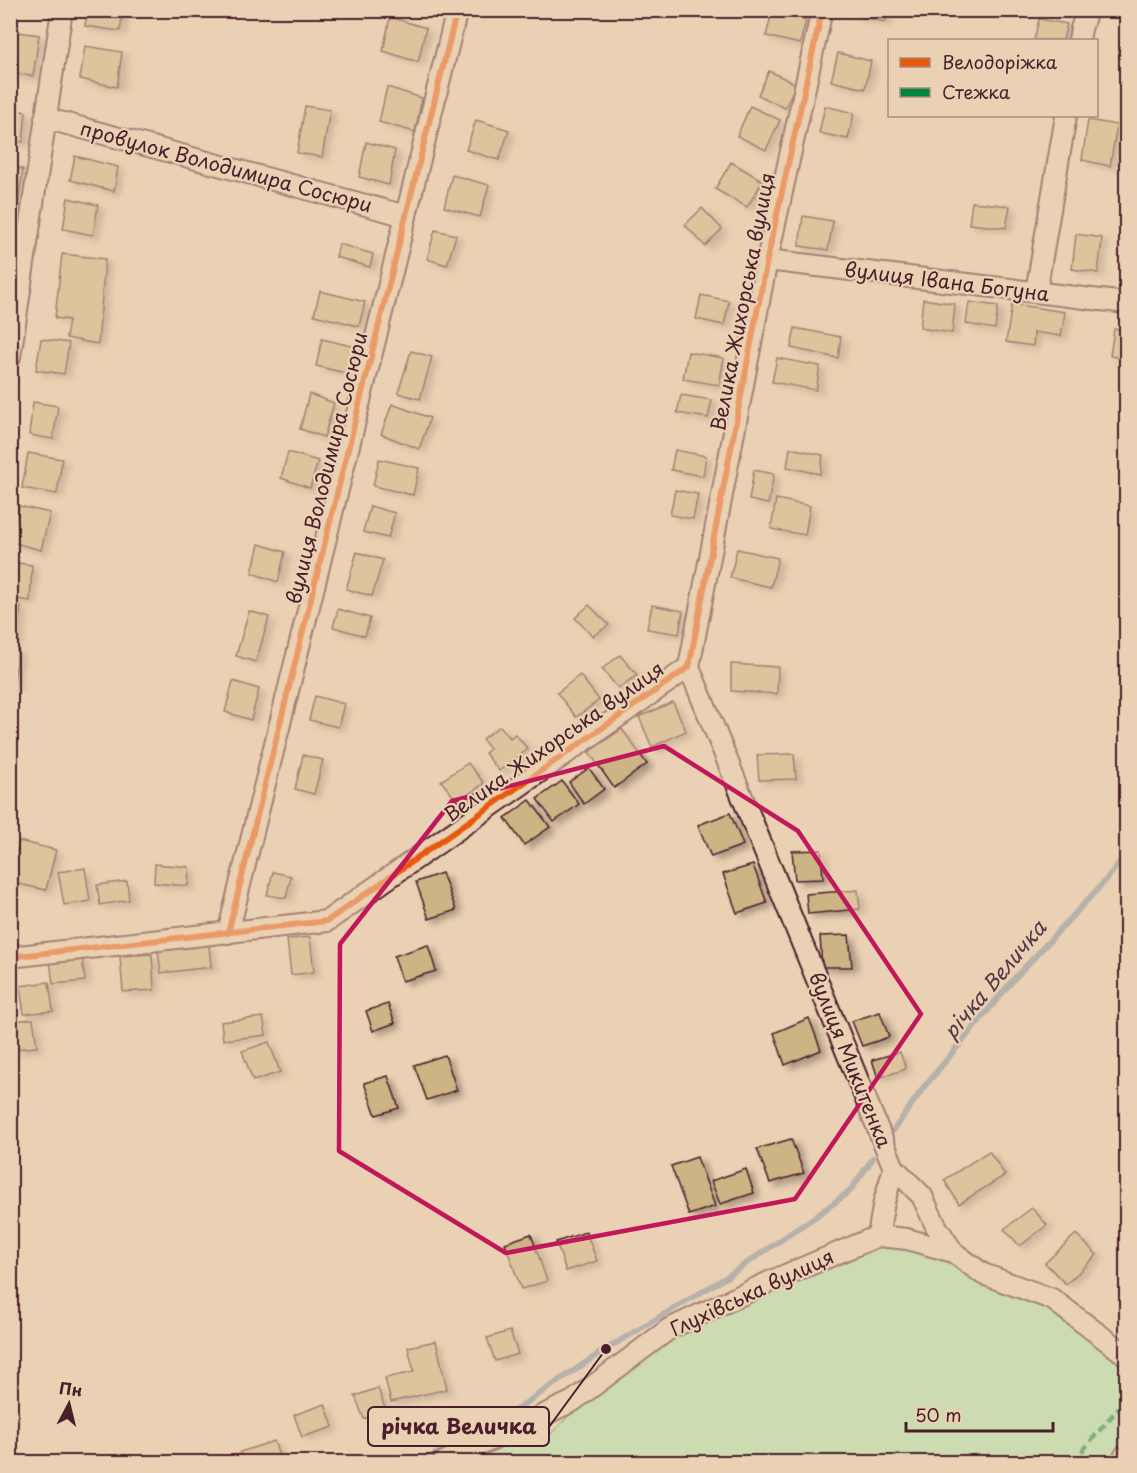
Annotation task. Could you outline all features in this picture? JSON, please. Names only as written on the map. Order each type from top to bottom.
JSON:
[{"type":"street","points":[[10,357],[62,10]]},
{"type":"street","name":"вулиця Володимира Сосюри","points":[[228,933],[457,10]]},
{"type":"street","name":"Велика Жихорська вулиця","points":[[10,957],[327,921],[689,667],[767,260],[822,10]]},
{"type":"street","points":[[1078,39],[1087,10]]},
{"type":"street","points":[[1036,292],[1066,117]]},
{"type":"street","name":"провулок Володимира Сосюри","points":[[45,118],[406,216]]},
{"type":"street","name":"вулиця Івана Богуна","points":[[767,260],[1126,303]]},
{"type":"street","name":"вулиця Микитенка","points":[[689,667],[894,1168],[922,1196],[936,1226],[953,1252],[983,1274],[1052,1299],[1126,1355]]},
{"type":"street","points":[[894,1168],[884,1202],[878,1236],[907,1239],[953,1252]]},
{"type":"street","name":"Глухівська вулиця","points":[[444,1462],[573,1401],[669,1329],[769,1282],[878,1236]]},
{"type":"highlighted area","points":[[664,746],[798,831],[921,1014],[795,1199],[506,1253],[339,1151],[340,944],[452,801]]},
{"type":"green space","points":[[867,1241],[953,1252],[1016,1286],[1126,1364],[1126,1428],[1114,1462],[457,1462],[523,1434],[541,1444],[586,1398],[669,1329]]},
{"type":"building","points":[[87,10],[123,10],[120,31],[85,26]]},
{"type":"building","points":[[854,10],[888,10],[885,22],[853,15]]},
{"type":"building","points":[[772,12],[806,20],[800,44],[766,36]]},
{"type":"building","points":[[390,17],[426,28],[418,62],[383,51]]},
{"type":"building","points":[[1039,19],[1067,24],[1063,39],[1034,39]]},
{"type":"building","points":[[11,31],[39,35],[33,76],[10,73]]},
{"type":"building","points":[[85,46],[122,52],[117,87],[80,79]]},
{"type":"building","points":[[838,53],[871,61],[865,89],[831,81]]},
{"type":"building","points":[[769,71],[796,84],[785,108],[758,95]]},
{"type":"building","points":[[387,87],[422,98],[415,132],[379,122]]},
{"type":"building","points":[[305,106],[330,110],[322,157],[297,153]]},
{"type":"building","points":[[750,106],[780,120],[766,150],[737,136]]},
{"type":"building","points":[[825,106],[854,113],[848,139],[819,133]]},
{"type":"building","points":[[10,109],[26,112],[23,142],[10,140]]},
{"type":"building","points":[[476,120],[509,130],[499,160],[466,150]]},
{"type":"building","points":[[1088,120],[1117,125],[1110,166],[1082,160]]},
{"type":"building","points":[[366,142],[395,150],[389,185],[359,177]]},
{"type":"building","points":[[75,156],[118,167],[114,191],[70,180]]},
{"type":"building","points":[[731,162],[763,181],[747,207],[715,189]]},
{"type":"building","points":[[10,167],[23,169],[18,203],[10,202]]},
{"type":"building","points":[[452,175],[489,185],[480,217],[444,207]]},
{"type":"building","points":[[68,198],[98,205],[93,235],[63,229]]},
{"type":"building","points":[[972,202],[1010,206],[1006,228],[969,224]]},
{"type":"building","points":[[702,208],[722,229],[705,246],[685,225]]},
{"type":"building","points":[[803,216],[833,221],[828,250],[799,246]]},
{"type":"building","points":[[435,230],[456,235],[447,265],[427,259]]},
{"type":"building","points":[[1076,234],[1102,238],[1098,273],[1072,269]]},
{"type":"building","points":[[339,244],[373,254],[370,267],[336,257]]},
{"type":"building","points":[[62,254],[105,259],[98,344],[66,338],[69,320],[55,318]]},
{"type":"building","points":[[320,291],[365,302],[359,326],[314,315]]},
{"type":"building","points":[[701,295],[729,301],[724,325],[696,319]]},
{"type":"building","points":[[923,299],[955,304],[952,333],[920,328]]},
{"type":"building","points":[[969,302],[998,306],[995,329],[966,324]]},
{"type":"building","points":[[1012,304],[1065,312],[1061,336],[1034,332],[1033,346],[1006,342]]},
{"type":"building","points":[[795,328],[841,337],[838,358],[791,348]]},
{"type":"building","points":[[1114,329],[1126,331],[1126,359],[1110,356]]},
{"type":"building","points":[[41,339],[69,343],[64,374],[36,370]]},
{"type":"building","points":[[322,339],[356,347],[350,374],[316,366]]},
{"type":"building","points":[[411,351],[432,357],[420,399],[398,393]]},
{"type":"building","points":[[688,352],[724,358],[719,385],[683,379]]},
{"type":"building","points":[[777,358],[820,366],[816,390],[772,382]]},
{"type":"building","points":[[309,394],[334,403],[324,437],[300,429]]},
{"type":"building","points":[[681,395],[712,400],[708,418],[677,413]]},
{"type":"building","points":[[33,402],[58,406],[53,439],[29,435]]},
{"type":"building","points":[[392,404],[430,418],[419,449],[381,434]]},
{"type":"building","points":[[790,448],[823,455],[820,474],[787,467]]},
{"type":"building","points":[[675,450],[706,456],[703,476],[671,470]]},
{"type":"building","points":[[288,452],[318,461],[310,488],[281,478]]},
{"type":"building","points":[[28,453],[62,459],[57,494],[22,488]]},
{"type":"building","points":[[379,459],[419,468],[413,495],[373,486]]},
{"type":"building","points":[[754,470],[774,474],[768,504],[749,500]]},
{"type":"building","points":[[675,490],[698,494],[693,519],[670,515]]},
{"type":"building","points":[[776,499],[810,506],[805,535],[771,529]]},
{"type":"building","points":[[19,506],[50,513],[41,550],[11,542]]},
{"type":"building","points":[[370,506],[395,513],[388,538],[363,532]]},
{"type":"building","points":[[259,544],[285,552],[278,582],[252,573]]},
{"type":"building","points":[[737,549],[778,558],[771,587],[730,578]]},
{"type":"building","points":[[357,552],[383,560],[372,596],[346,589]]},
{"type":"building","points":[[10,562],[32,565],[30,601],[10,598]]},
{"type":"building","points":[[10,605],[21,607],[16,641],[10,641]]},
{"type":"building","points":[[589,605],[609,625],[593,636],[575,618]]},
{"type":"building","points":[[652,605],[683,611],[679,634],[647,629]]},
{"type":"building","points":[[338,609],[370,618],[365,636],[333,627]]},
{"type":"building","points":[[249,611],[269,617],[256,662],[236,656]]},
{"type":"building","points":[[10,649],[18,650],[13,689],[10,689]]},
{"type":"building","points":[[620,655],[637,675],[618,688],[602,669]]},
{"type":"building","points":[[731,664],[778,667],[777,694],[731,691]]},
{"type":"building","points":[[580,675],[599,700],[576,717],[557,693]]},
{"type":"building","points":[[233,681],[259,689],[251,720],[225,712]]},
{"type":"building","points":[[315,696],[344,704],[338,727],[309,720]]},
{"type":"building","points":[[673,702],[686,731],[652,747],[639,717]]},
{"type":"building","points":[[500,726],[510,738],[515,734],[528,749],[499,771],[485,753],[490,749],[482,739]]},
{"type":"building","points":[[622,729],[647,764],[614,788],[589,752]]},
{"type":"building","points":[[794,754],[796,779],[759,780],[757,755]]},
{"type":"building","points":[[303,755],[323,760],[314,794],[295,789]]},
{"type":"building","points":[[468,763],[484,783],[458,802],[441,781]]},
{"type":"building","points":[[589,768],[604,789],[584,804],[569,782]]},
{"type":"building","points":[[562,781],[579,804],[554,822],[537,799]]},
{"type":"building","points":[[530,800],[550,827],[524,845],[505,818]]},
{"type":"building","points":[[730,813],[743,845],[711,857],[698,825]]},
{"type":"building","points":[[19,841],[56,850],[46,890],[10,882]]},
{"type":"building","points":[[821,850],[823,879],[795,880],[792,851]]},
{"type":"building","points":[[155,864],[189,867],[188,886],[154,883]]},
{"type":"building","points":[[753,865],[767,903],[737,913],[723,874]]},
{"type":"building","points":[[85,868],[90,901],[64,905],[58,872]]},
{"type":"building","points":[[273,872],[291,876],[286,898],[267,895]]},
{"type":"building","points":[[442,873],[456,910],[429,919],[416,882]]},
{"type":"building","points":[[127,881],[129,900],[100,905],[97,885]]},
{"type":"building","points":[[858,890],[860,909],[808,914],[806,894]]},
{"type":"building","points":[[849,935],[852,967],[822,967],[820,936]]},
{"type":"building","points":[[310,937],[314,972],[291,975],[287,939]]},
{"type":"building","points":[[209,945],[211,967],[161,973],[158,951]]},
{"type":"building","points":[[428,945],[436,971],[402,981],[394,956]]},
{"type":"building","points":[[152,954],[154,990],[123,992],[120,956]]},
{"type":"building","points":[[82,957],[85,981],[53,984],[50,961]]},
{"type":"building","points":[[49,982],[53,1011],[24,1014],[20,986]]},
{"type":"building","points":[[388,1004],[395,1023],[373,1031],[366,1011]]},
{"type":"building","points":[[880,1012],[889,1037],[862,1046],[852,1021]]},
{"type":"building","points":[[263,1017],[266,1035],[223,1040],[221,1022]]},
{"type":"building","points":[[809,1018],[821,1050],[785,1065],[774,1033]]},
{"type":"building","points":[[33,1019],[37,1047],[13,1049],[10,1021]]},
{"type":"building","points":[[269,1042],[280,1072],[253,1081],[242,1051]]},
{"type":"building","points":[[900,1052],[906,1069],[878,1078],[872,1060]]},
{"type":"building","points":[[445,1055],[457,1090],[427,1100],[414,1065]]},
{"type":"building","points":[[388,1076],[399,1108],[376,1115],[364,1083]]},
{"type":"building","points":[[791,1139],[804,1173],[770,1183],[757,1149]]},
{"type":"building","points":[[989,1151],[1005,1175],[959,1204],[944,1180]]},
{"type":"building","points":[[697,1157],[715,1206],[689,1215],[671,1166]]},
{"type":"building","points":[[746,1169],[754,1193],[720,1204],[711,1181]]},
{"type":"building","points":[[1032,1208],[1047,1225],[1020,1246],[1004,1229]]},
{"type":"building","points":[[586,1232],[597,1261],[566,1271],[556,1242]]},
{"type":"building","points":[[531,1234],[547,1281],[521,1289],[505,1243]]},
{"type":"building","points":[[1076,1234],[1097,1255],[1066,1284],[1045,1263]]},
{"type":"building","points":[[510,1331],[518,1354],[495,1361],[487,1338]]},
{"type":"building","points":[[436,1341],[447,1389],[391,1402],[385,1378],[414,1372],[408,1347]]},
{"type":"building","points":[[378,1388],[386,1411],[364,1419],[355,1396]]},
{"type":"building","points":[[325,1404],[333,1427],[302,1437],[294,1415]]},
{"type":"building","points":[[274,1441],[281,1462],[243,1462],[240,1452]]},
{"type":"building","points":[[1118,1446],[1126,1451],[1126,1462],[1108,1462]]},
{"type":"waterway","name":"річка Величка","points":[[893,1131],[924,1087],[1014,979],[1106,880],[1126,854]]},
{"type":"waterway","name":"річка Величка","points":[[421,1462],[514,1411],[606,1349],[725,1278],[850,1191],[873,1158]]},
{"type":"marked path","points":[[1073,1462],[1126,1399]]},
{"type":"cycle path","points":[[228,933],[457,10]]},
{"type":"cycle path","points":[[10,957],[327,921],[689,667],[767,260],[822,10]]},
{"type":"place","name":"річка Величка","points":[[606,1349]]}]
